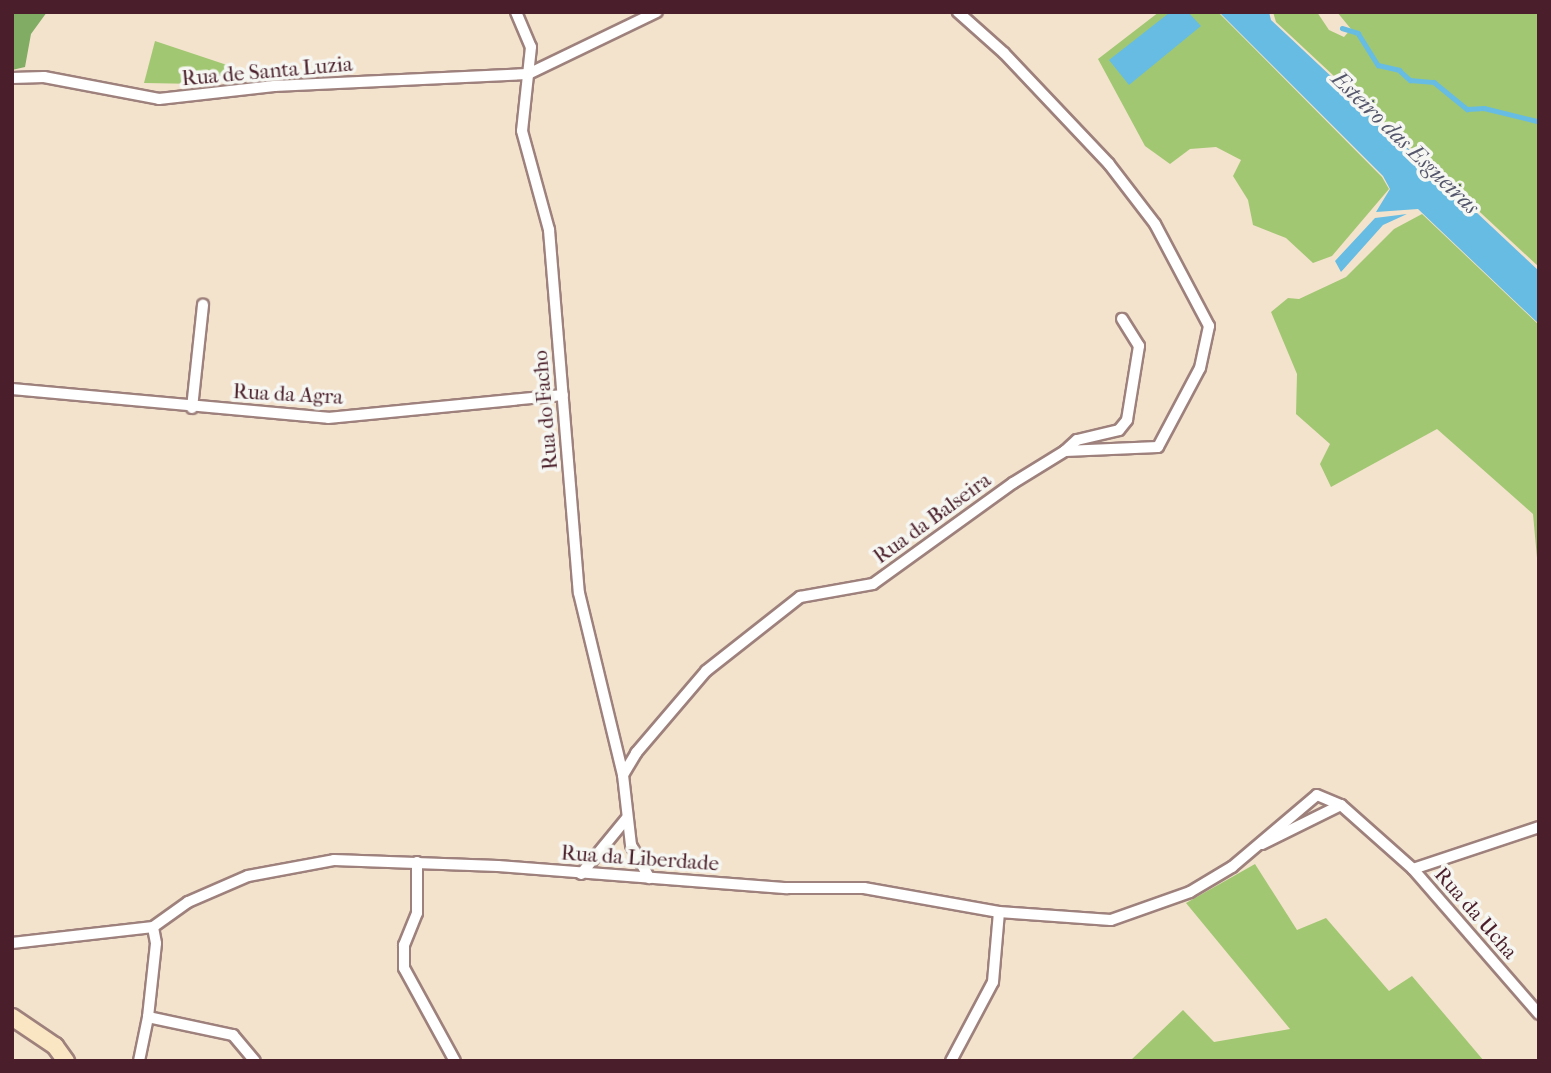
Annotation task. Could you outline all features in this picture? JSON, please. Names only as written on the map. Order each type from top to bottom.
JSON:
[{"type":"street","name":"Rua do Facho","points":[[516,12],[531,47],[522,131],[549,230],[579,593],[622,775],[631,845],[649,878]]},
{"type":"street","points":[[528,74],[656,12]]},
{"type":"street","name":"Rua da Balseira","points":[[622,775],[636,753],[706,671],[800,597],[873,584],[1013,482],[1065,451],[1158,447],[1200,368],[1209,326],[1155,224],[1109,164],[1003,53],[958,12]]},
{"type":"street","name":"Rua de Santa Luzia","points":[[12,78],[44,77],[159,99],[274,86],[528,74]]},
{"type":"street","points":[[192,408],[204,305]]},
{"type":"street","points":[[1065,451],[1077,440],[1119,430],[1127,420],[1139,346],[1122,319]]},
{"type":"street","name":"Rua da Agra","points":[[12,389],[192,408],[328,418],[563,395]]},
{"type":"street","name":"Rua da Liberdade","points":[[12,943],[153,927],[188,902],[248,876],[334,860],[417,862],[787,888],[864,888],[999,912],[1111,920],[1132,916],[1190,892],[1259,845],[1317,795],[1341,806]]},
{"type":"street","points":[[1341,806],[1413,869],[1539,827]]},
{"type":"street","name":"Rua da Liberdade","points":[[1259,845],[1341,806]]},
{"type":"street","points":[[581,874],[626,819]]},
{"type":"street","points":[[417,862],[417,912],[404,945],[404,968],[455,1061]]},
{"type":"street","name":"Rua da Ucha","points":[[1413,869],[1539,1014]]},
{"type":"street","points":[[951,1061],[993,982],[999,912]]},
{"type":"street","points":[[139,1061],[148,1017],[156,943],[153,927]]},
{"type":"street","points":[[12,1017],[55,1046],[66,1061]]},
{"type":"street","points":[[148,1017],[233,1035],[255,1061]]},
{"type":"green space","points":[[12,12],[47,12],[31,34],[25,67],[12,70]]},
{"type":"green space","points":[[1159,12],[1218,12],[1382,177],[1389,189],[1332,256],[1313,263],[1286,238],[1253,225],[1248,200],[1233,176],[1241,160],[1216,147],[1190,149],[1170,164],[1145,146],[1098,59]]},
{"type":"green space","points":[[1273,12],[1317,12],[1329,30],[1344,37],[1351,29],[1337,12],[1539,12],[1539,267],[1276,22]]},
{"type":"green space","points":[[155,41],[248,72],[200,84],[144,83]]},
{"type":"green space","points":[[1422,214],[1539,325],[1539,580],[1533,514],[1437,429],[1331,487],[1320,464],[1330,444],[1296,414],[1297,374],[1271,312],[1288,298],[1299,299],[1346,277],[1394,229]]},
{"type":"green space","points":[[1255,864],[1297,930],[1326,918],[1389,991],[1412,976],[1484,1061],[1130,1061],[1183,1010],[1214,1042],[1290,1029],[1186,903]]},
{"type":"water","points":[[1188,12],[1201,26],[1129,85],[1109,60],[1169,13]]},
{"type":"water","name":"Esteiro das Esgueiras","points":[[1219,12],[1269,12],[1271,20],[1539,271],[1539,324],[1418,209],[1376,212],[1390,189],[1383,176]]},
{"type":"water","points":[[1407,214],[1383,225],[1341,272],[1335,261],[1375,218]]},
{"type":"waterway","points":[[1342,28],[1358,33],[1378,65],[1399,70],[1410,80],[1434,82],[1467,109],[1484,108],[1537,121]]}]
